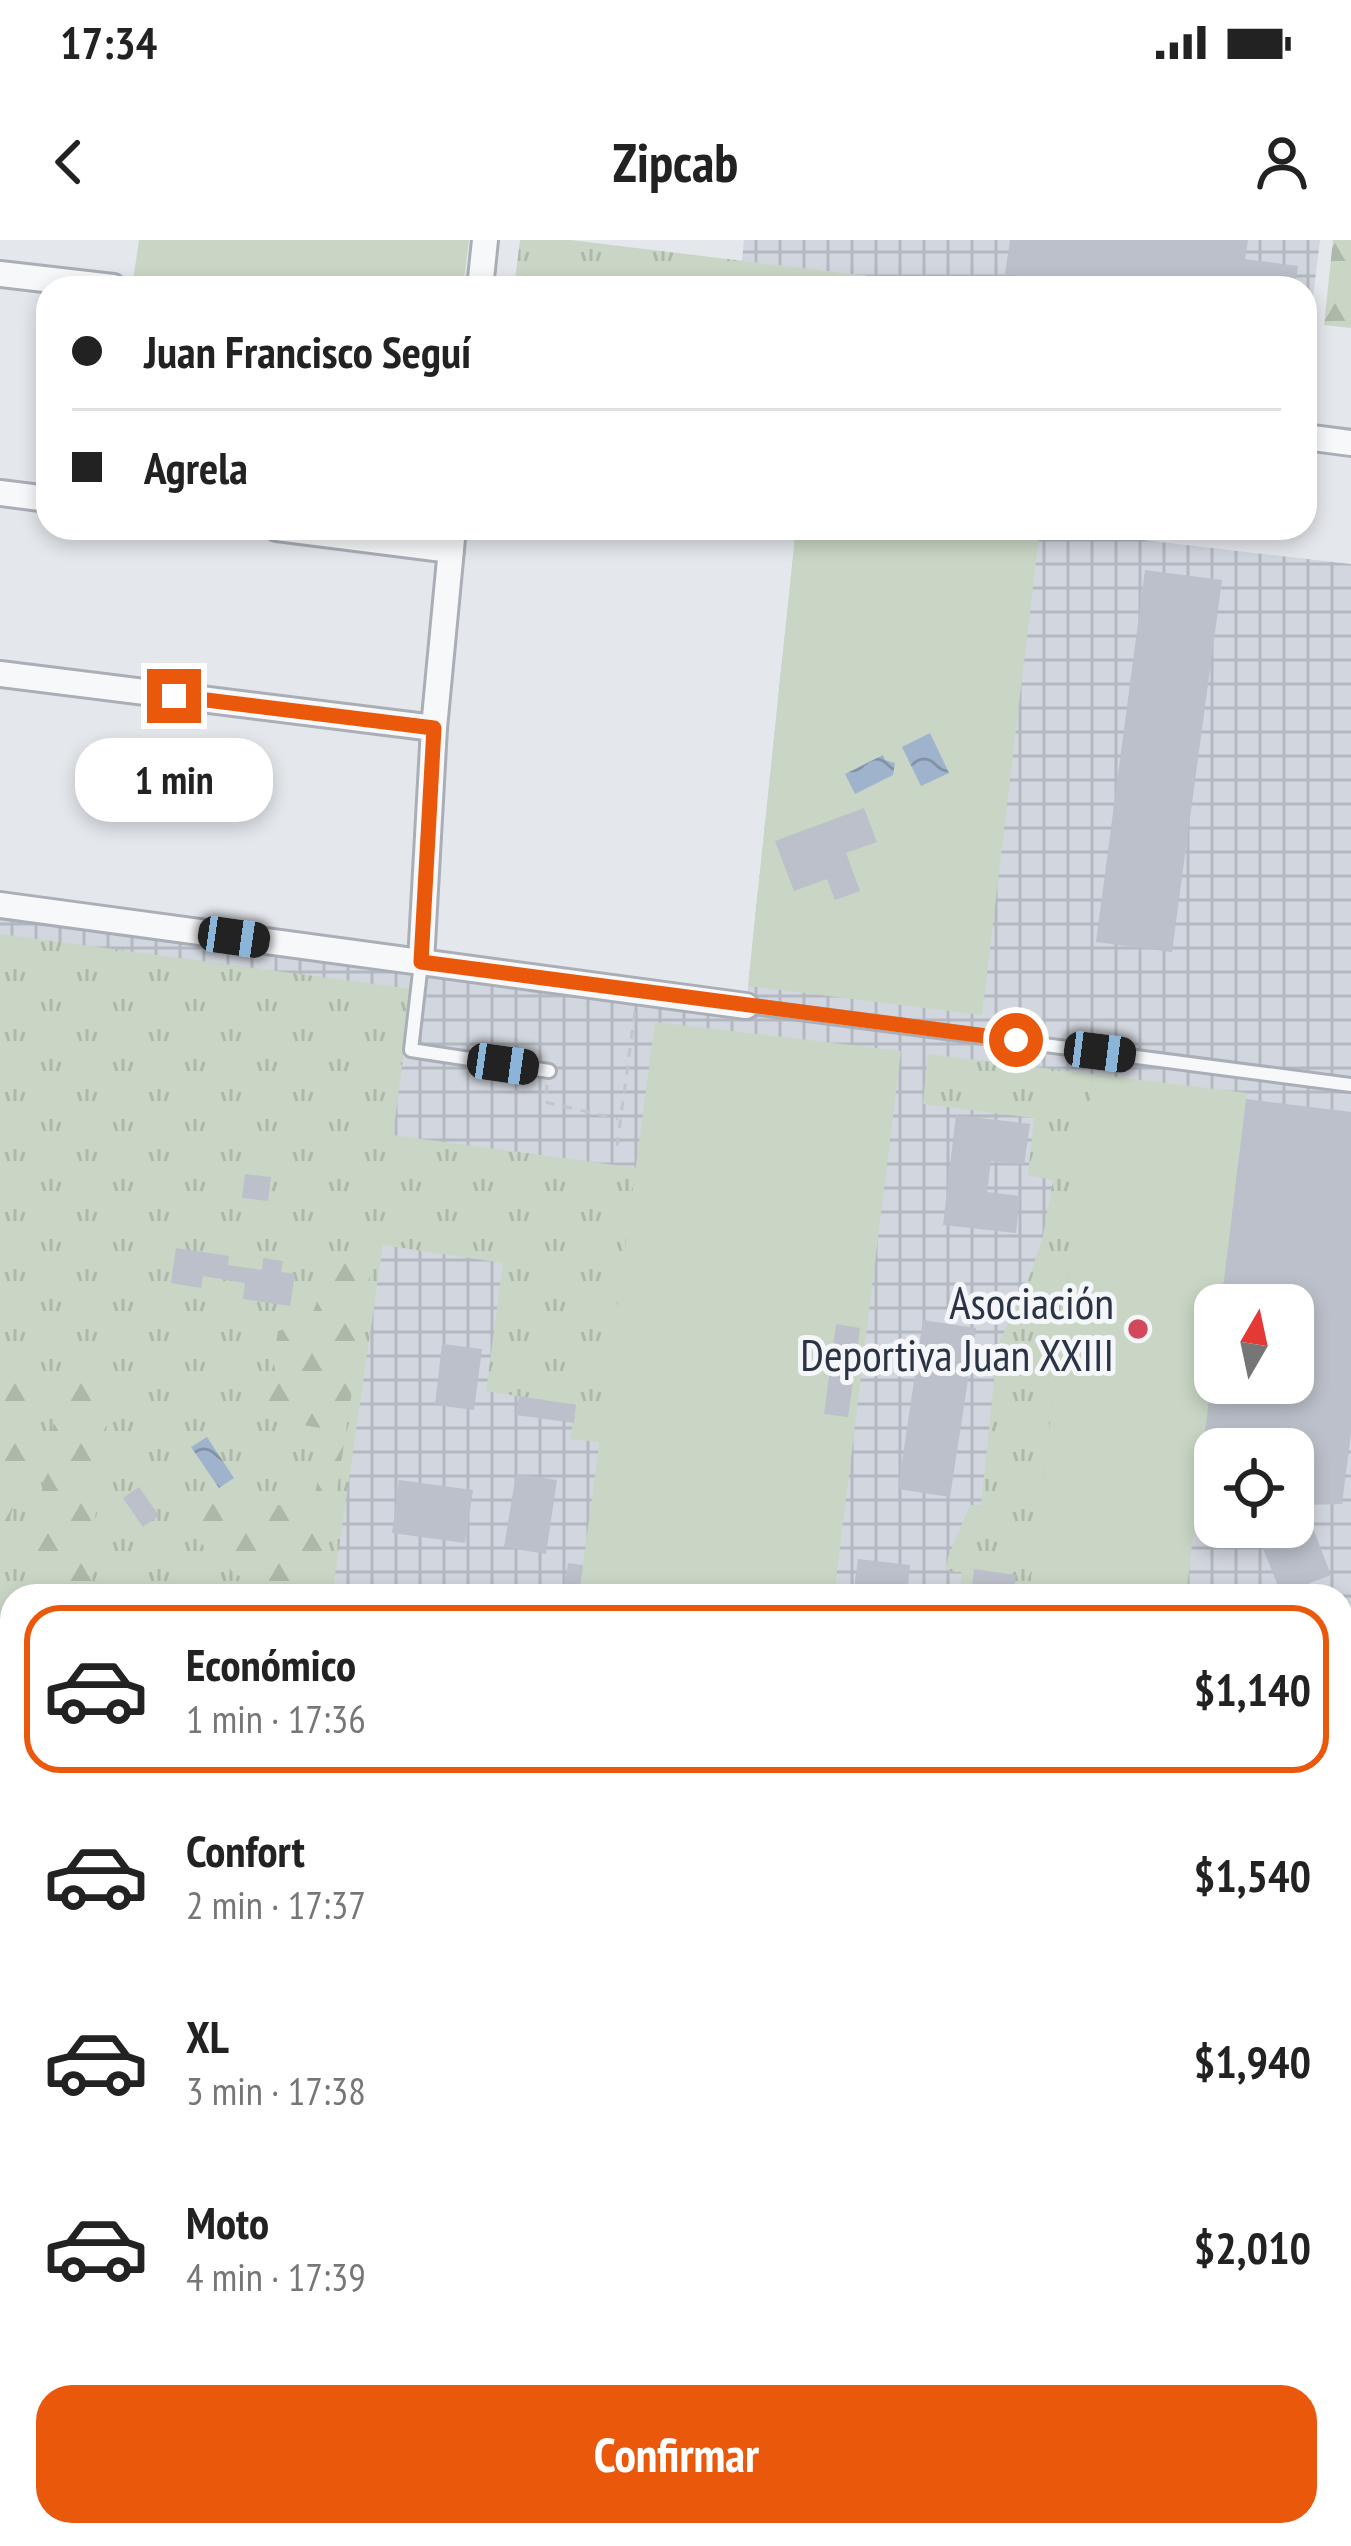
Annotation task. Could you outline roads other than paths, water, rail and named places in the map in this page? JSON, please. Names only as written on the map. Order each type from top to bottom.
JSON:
[{"type":"street","points":[[481,276],[485,240]]},
{"type":"street","points":[[0,274],[36,278]]},
{"type":"street","points":[[1317,439],[1351,443]]},
{"type":"street","points":[[1,500],[36,500]]},
{"type":"street","points":[[421,962],[434,728],[452,540]]},
{"type":"street","points":[[0,674],[434,728]]},
{"type":"street","points":[[0,905],[746,1006]]},
{"type":"lane","points":[[421,962],[411,1050],[549,1071]]},
{"type":"lane","points":[[746,1006],[1351,1084]]},
{"type":"water","points":[[930,733],[949,773],[921,786],[902,747]]},
{"type":"water","points":[[883,755],[895,763],[893,775],[855,794],[845,774]]},
{"type":"water","points":[[207,1437],[234,1478],[219,1488],[191,1447]]},
{"type":"place","name":"Asociación Deportiva Juan XXIII","points":[[1138,1329]]}]
